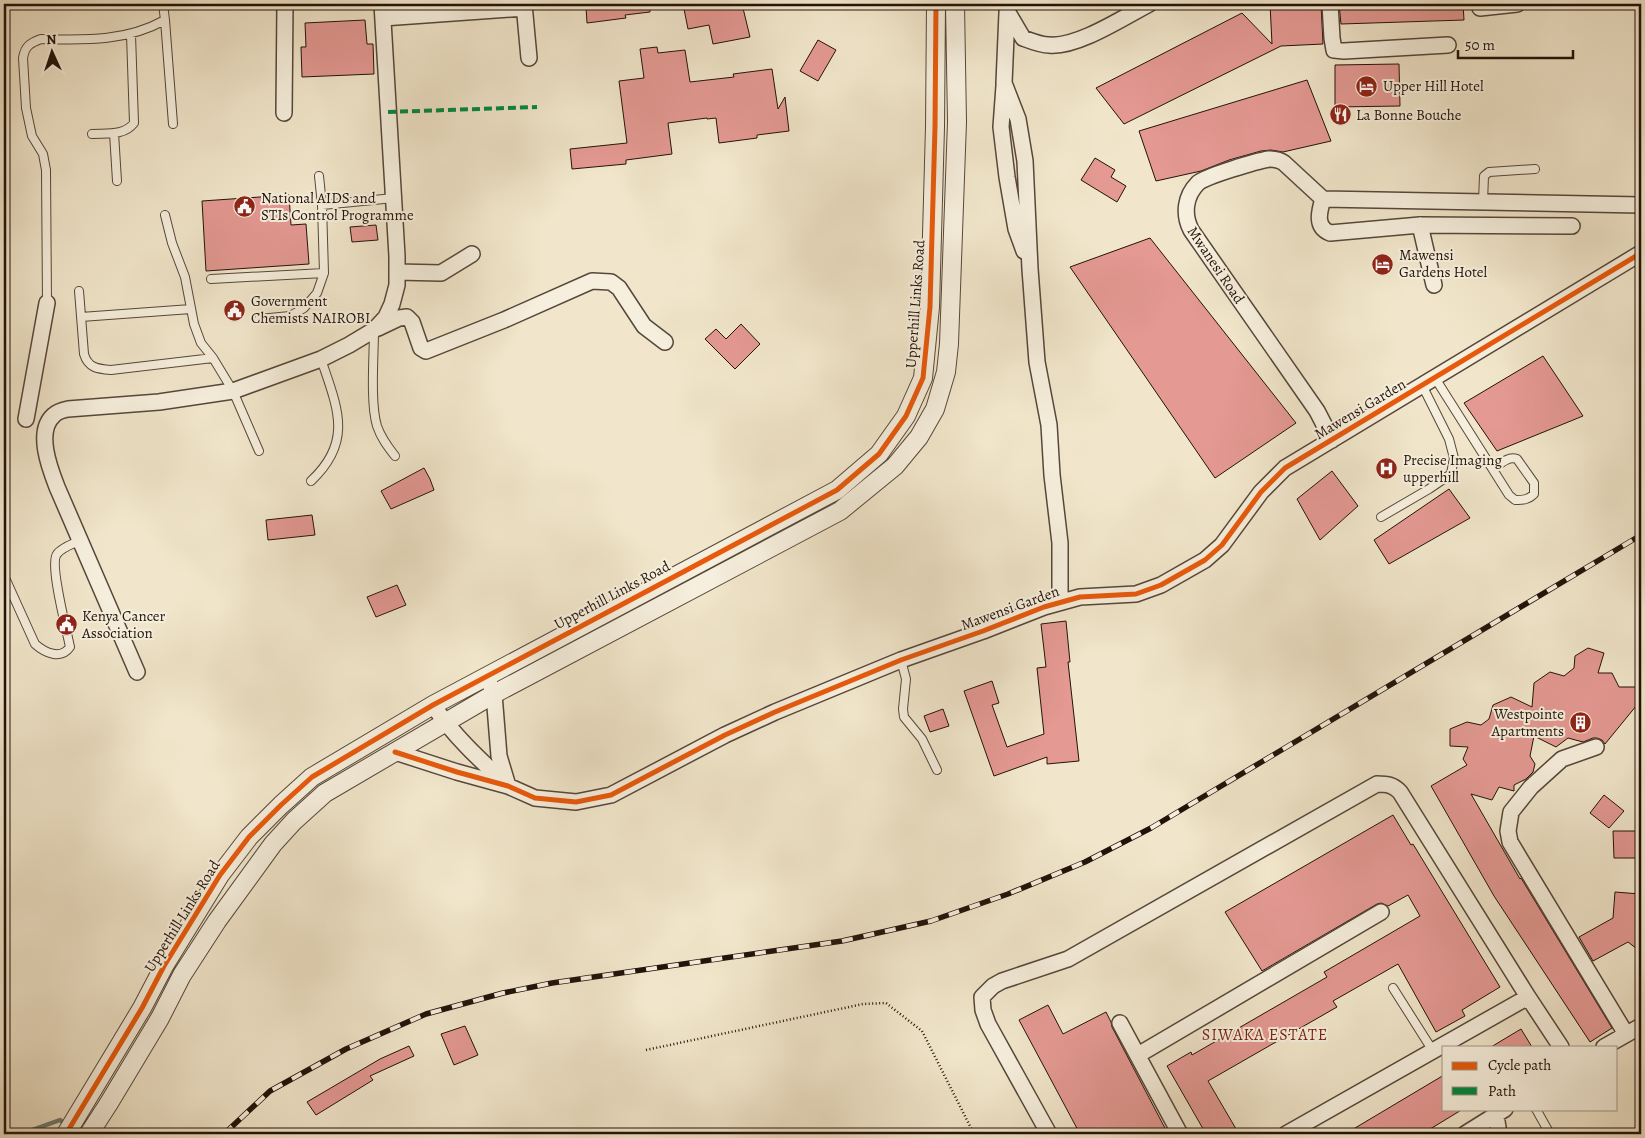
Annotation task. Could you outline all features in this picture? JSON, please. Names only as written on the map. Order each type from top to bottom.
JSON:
[{"type":"street","points":[[284,113],[285,4]]},
{"type":"street","name":"Upperhill Links Road","points":[[66,1134],[142,1008],[164,966],[220,875],[249,837],[312,777],[433,705],[837,490],[879,454],[906,416],[923,378],[930,307],[936,4]]},
{"type":"street","name":"Upperhill Links Road","points":[[91,1130],[160,1018],[182,975],[217,921],[273,844],[294,821],[325,794],[494,694],[840,511],[895,466],[919,437],[935,410],[946,372],[949,344],[957,122],[955,4]]},
{"type":"street","points":[[1006,8],[1023,38],[1050,45],[1068,43],[1088,36],[1150,4]]},
{"type":"street","points":[[1330,4],[1334,50],[1448,45]]},
{"type":"street","points":[[1480,8],[1517,4]]},
{"type":"street","points":[[374,330],[386,317],[397,285],[383,11],[524,6],[528,58]]},
{"type":"street","points":[[1006,8],[1004,83],[1018,119],[1025,161],[1037,362],[1049,425],[1052,475],[1060,543],[1060,602]]},
{"type":"street","name":"Mwanesi Road","points":[[1323,199],[1284,163],[1269,159],[1200,181],[1187,203],[1186,215],[1191,230],[1317,412],[1332,440]]},
{"type":"street","points":[[1572,226],[1420,225],[1330,233],[1325,231],[1319,222],[1323,199],[1641,204]]},
{"type":"street","points":[[1420,225],[1434,285]]},
{"type":"street","name":"Mawensi Garden","points":[[508,786],[535,798],[576,802],[611,795],[724,735],[901,660],[983,631],[1044,606],[1080,597],[1136,594],[1161,585],[1205,560],[1222,545],[1261,492],[1285,468],[1641,253]]},
{"type":"street","points":[[397,272],[441,273],[472,254]]},
{"type":"street","points":[[137,672],[57,487],[46,454],[46,435],[49,422],[60,411],[158,402],[233,392],[321,359],[399,318],[407,317],[412,322],[421,348],[426,351],[504,320],[592,281],[604,280],[611,282],[619,288],[644,326],[665,342]]},
{"type":"street","points":[[26,419],[48,304]]},
{"type":"street","points":[[487,677],[494,694],[499,756],[508,786]]},
{"type":"street","points":[[433,705],[446,724],[473,754],[508,786]]},
{"type":"street","points":[[1596,747],[1562,759],[1530,787],[1511,812],[1508,831],[1510,842],[1626,1034]]},
{"type":"street","points":[[395,752],[508,786]]},
{"type":"street","points":[[1049,1134],[988,1024],[983,1010],[982,997],[993,986],[1002,981],[1068,958],[1377,784],[1394,786],[1400,792],[1528,997],[1561,1046]]},
{"type":"street","points":[[1138,1056],[1381,912]]},
{"type":"street","points":[[1286,1134],[1528,997]]},
{"type":"street","points":[[1120,1023],[1180,1134]]},
{"type":"street","points":[[1606,1046],[1641,1026]]},
{"type":"street","points":[[1465,1134],[1500,1112]]},
{"type":"street","points":[[1499,1134],[1500,1112]]},
{"type":"lane","points":[[163,4],[173,124]]},
{"type":"lane","points":[[48,304],[46,170],[43,154],[32,136],[26,108],[22,58],[24,50],[32,42],[41,39],[113,38],[130,35],[165,20]]},
{"type":"lane","points":[[92,134],[124,132],[130,129],[134,123],[130,35]]},
{"type":"lane","points":[[114,132],[116,180]]},
{"type":"lane","points":[[1483,202],[1484,176],[1489,172],[1535,169]]},
{"type":"lane","points":[[259,319],[290,316],[304,308],[317,293],[324,273],[322,205],[319,176]]},
{"type":"lane","points":[[322,205],[394,198]]},
{"type":"lane","points":[[166,215],[172,243],[186,277],[194,324],[201,342],[233,392],[259,451]]},
{"type":"lane","points":[[211,279],[324,273]]},
{"type":"lane","points":[[79,290],[84,354],[90,365],[98,369],[131,368],[213,358]]},
{"type":"lane","points":[[81,316],[191,309]]},
{"type":"lane","points":[[374,330],[374,399],[377,425],[383,440],[395,456]]},
{"type":"lane","points":[[311,481],[325,469],[335,447],[339,425],[337,406],[321,359]]},
{"type":"lane","points":[[1428,382],[1509,495],[1515,500],[1530,498],[1534,494],[1534,483],[1517,459],[1512,457],[1492,469]]},
{"type":"lane","points":[[1381,517],[1451,474],[1454,458],[1428,382]]},
{"type":"lane","points":[[6,580],[35,644],[42,651],[60,654],[70,646],[54,560],[57,554],[80,540]]},
{"type":"lane","points":[[901,660],[906,679],[904,717],[922,739],[937,770]]},
{"type":"lane","points":[[1393,988],[1433,1051]]},
{"type":"lane","points":[[1537,1110],[1550,1134]]},
{"type":"path","points":[[646,1050],[863,1004],[886,1003],[922,1032],[974,1134]]},
{"type":"building","points":[[615,4],[650,4],[650,12],[625,15],[626,18],[587,23],[586,7]]},
{"type":"building","points":[[683,4],[742,4],[750,37],[713,44],[709,25],[688,29]]},
{"type":"building","points":[[1270,4],[1321,4],[1323,44],[1281,46],[1124,124],[1096,88],[1242,13],[1272,44]]},
{"type":"building","points":[[1339,4],[1463,4],[1464,20],[1341,24]]},
{"type":"building","points":[[365,20],[367,44],[373,44],[374,74],[302,77],[301,47],[306,47],[305,23]]},
{"type":"building","points":[[818,40],[836,50],[818,81],[800,71]]},
{"type":"building","points":[[657,47],[658,53],[685,50],[690,82],[734,77],[733,74],[772,69],[778,109],[785,97],[789,131],[719,143],[716,118],[668,123],[672,154],[626,160],[626,164],[572,169],[570,149],[627,143],[619,81],[644,78],[640,49]]},
{"type":"building","name":"Upper Hill Hotel","points":[[1399,64],[1400,106],[1335,107],[1335,65]]},
{"type":"building","points":[[1307,80],[1331,141],[1283,152],[1261,151],[1229,160],[1201,171],[1156,181],[1139,131]]},
{"type":"building","points":[[1095,158],[1115,170],[1111,177],[1126,186],[1117,202],[1081,180]]},
{"type":"building","points":[[289,195],[291,225],[306,224],[309,264],[206,271],[202,201]]},
{"type":"building","points":[[376,225],[378,240],[352,242],[350,227]]},
{"type":"building","points":[[1150,238],[1296,423],[1215,478],[1070,267]]},
{"type":"building","points":[[741,324],[760,344],[735,369],[705,339],[716,329],[726,339]]},
{"type":"building","points":[[1543,356],[1583,416],[1497,451],[1464,403]]},
{"type":"building","points":[[424,468],[434,490],[391,509],[381,491]]},
{"type":"building","points":[[1332,471],[1358,506],[1320,540],[1297,499]]},
{"type":"building","points":[[1449,489],[1470,518],[1389,564],[1374,540]]},
{"type":"building","points":[[312,515],[315,535],[268,540],[266,520]]},
{"type":"building","points":[[397,585],[406,605],[376,617],[367,597]]},
{"type":"building","points":[[1066,621],[1070,662],[1068,662],[1079,761],[1047,764],[1047,757],[994,776],[964,691],[992,681],[999,703],[992,705],[1007,747],[1044,734],[1037,668],[1046,667],[1041,624]]},
{"type":"building","points":[[1588,648],[1604,653],[1598,673],[1612,673],[1619,687],[1641,687],[1641,700],[1605,744],[1597,738],[1583,742],[1568,738],[1556,747],[1534,736],[1530,756],[1535,764],[1533,772],[1526,779],[1514,785],[1514,791],[1499,787],[1492,800],[1471,794],[1520,879],[1612,1028],[1590,1042],[1494,896],[1431,786],[1467,765],[1463,759],[1468,747],[1450,746],[1450,729],[1467,722],[1481,725],[1489,719],[1493,705],[1511,697],[1532,707],[1534,683],[1550,672],[1564,676],[1574,668],[1575,656]]},
{"type":"building","points":[[943,709],[949,726],[930,732],[924,716]]},
{"type":"building","points":[[1604,795],[1624,811],[1609,828],[1590,813]]},
{"type":"building","points":[[1393,815],[1411,845],[1413,844],[1500,987],[1462,1010],[1465,1016],[1436,1032],[1398,964],[1333,1001],[1337,1007],[1208,1081],[1239,1134],[1206,1134],[1167,1066],[1191,1052],[1192,1055],[1327,977],[1324,972],[1420,916],[1408,895],[1388,906],[1381,903],[1377,904],[1262,971],[1225,912]]},
{"type":"building","points":[[1613,831],[1639,831],[1640,858],[1614,858]]},
{"type":"building","points":[[1615,892],[1640,894],[1638,918],[1641,921],[1641,952],[1628,942],[1593,961],[1579,937],[1613,918]]},
{"type":"building","points":[[1048,1005],[1063,1034],[1106,1012],[1168,1134],[1080,1134],[1019,1020]]},
{"type":"building","points":[[465,1026],[478,1055],[454,1065],[441,1034]]},
{"type":"building","points":[[1521,1029],[1531,1046],[1493,1046]]},
{"type":"building","points":[[409,1046],[414,1056],[370,1076],[373,1080],[316,1115],[307,1102],[380,1059]]},
{"type":"building","points":[[1442,1076],[1442,1110],[1461,1110],[1422,1134],[1345,1134]]},
{"type":"waterway","points":[[21,1134],[60,1120],[68,1126]]},
{"type":"railway","points":[[224,1134],[270,1091],[346,1049],[426,1014],[503,993],[552,983],[842,941],[931,921],[1008,894],[1085,862],[1151,828],[1641,535]]},
{"type":"marked path","points":[[388,112],[537,107]]},
{"type":"cycle path","points":[[66,1134],[142,1008],[164,966],[220,875],[249,837],[312,777],[433,705],[837,490],[879,454],[906,416],[923,378],[930,307],[936,4]]},
{"type":"cycle path","points":[[395,752],[508,786],[535,798],[576,802],[611,795],[725,735],[775,712],[901,660],[1044,607],[1080,597],[1136,594],[1161,585],[1205,560],[1222,545],[1261,492],[1285,468],[1641,253]]},
{"type":"place","name":"Upper Hill Hotel","points":[[1367,86]]},
{"type":"place","name":"La Bonne Bouche","points":[[1340,115]]},
{"type":"place","name":"National AIDS and STIs Control Programme","points":[[245,207]]},
{"type":"place","name":"Mawensi Gardens Hotel","points":[[1383,264]]},
{"type":"place","name":"Government Chemists NAIROBI","points":[[235,310]]},
{"type":"place","name":"Precise Imaging upperhill","points":[[1387,469]]},
{"type":"place","name":"Kenya Cancer Association","points":[[66,625]]},
{"type":"place","name":"Westpointe Apartments","points":[[1580,723]]},
{"type":"district","name":"SIWAKA ESTATE","points":[[1265,1034]]}]
